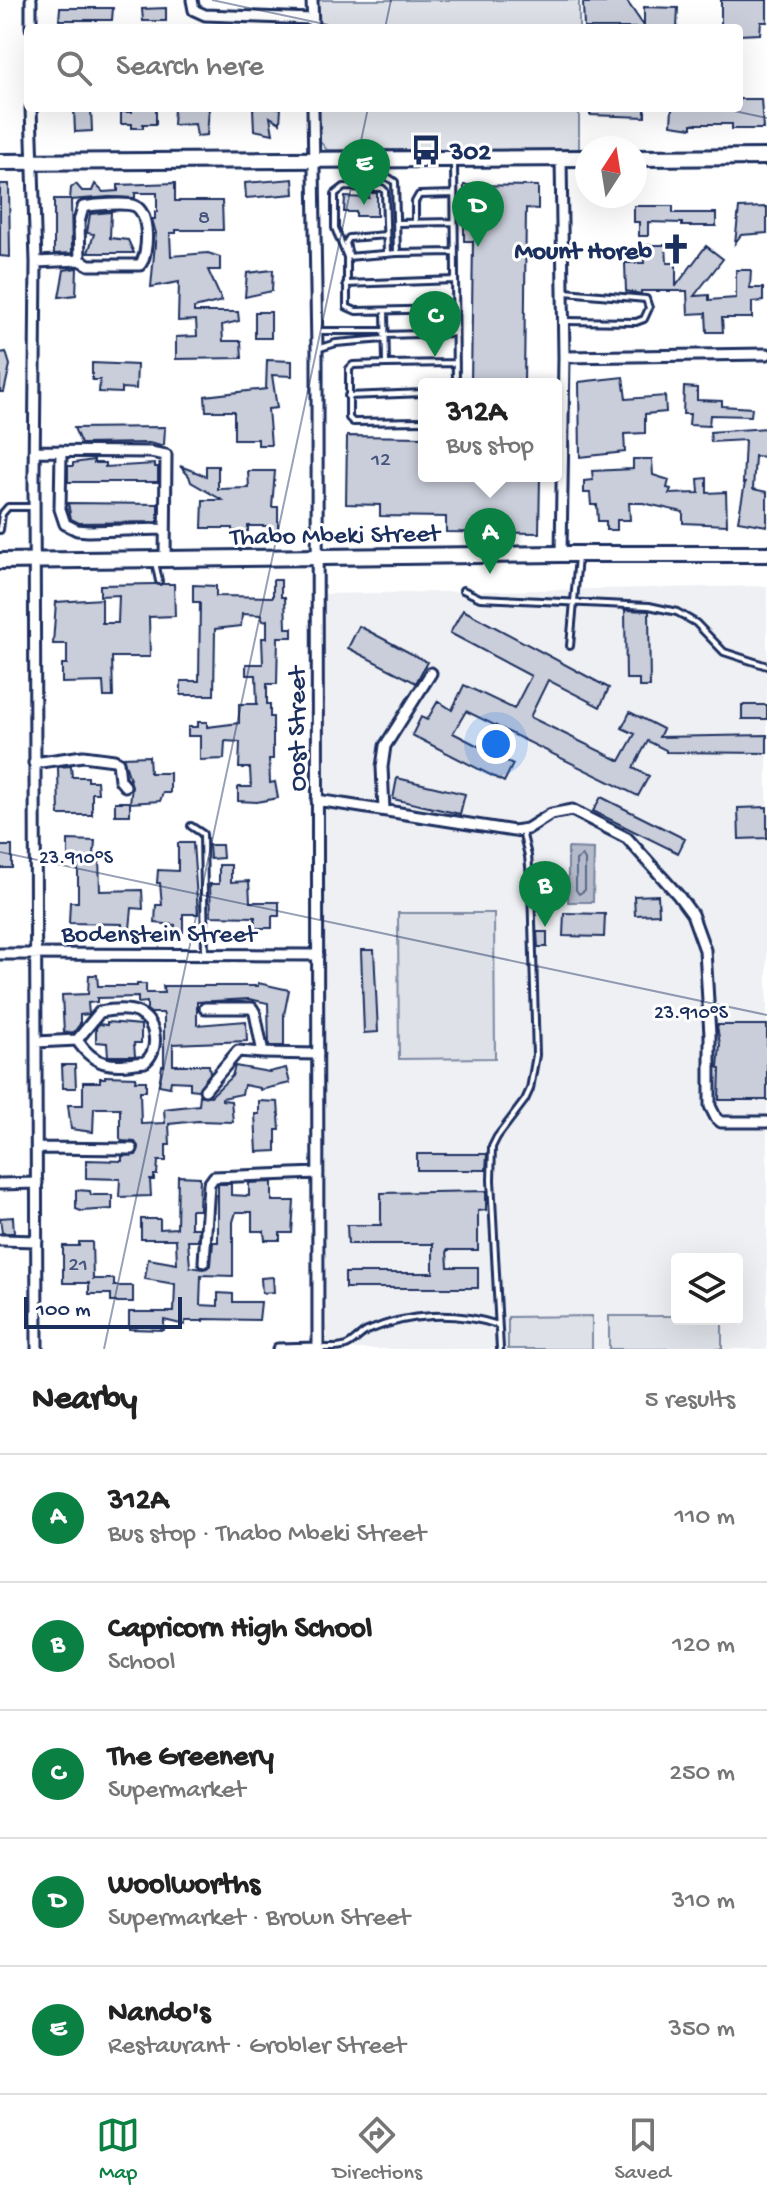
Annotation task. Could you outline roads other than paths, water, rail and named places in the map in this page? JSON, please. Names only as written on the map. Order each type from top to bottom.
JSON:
[{"type":"main road","points":[[647,158],[767,157]]},
{"type":"main road","points":[[0,162],[575,158]]},
{"type":"main road","name":"Thabo Mbeki Street","points":[[0,561],[767,554]]},
{"type":"street","points":[[31,0],[31,24]]},
{"type":"street","points":[[192,0],[194,10],[205,15],[312,23],[312,0]]},
{"type":"street","points":[[31,112],[36,262],[34,763],[37,1349]]},
{"type":"street","name":"Oost Street","points":[[313,112],[317,350],[318,1349]]},
{"type":"street","points":[[561,158],[564,357],[561,554]]},
{"type":"street","points":[[36,262],[80,260],[89,265],[143,263],[147,241],[139,209],[130,205],[83,207],[79,222],[80,260]]},
{"type":"street","points":[[564,357],[767,354]]},
{"type":"street","points":[[34,451],[163,453],[167,460],[165,529],[160,559]]},
{"type":"street","points":[[61,451],[60,509],[65,524],[88,531],[165,529]]},
{"type":"street","points":[[384,810],[382,767],[385,746],[431,673]]},
{"type":"street","points":[[34,763],[83,756],[114,760],[118,762],[120,780],[125,786]]},
{"type":"street","points":[[317,800],[522,831],[551,814],[572,810],[627,838],[692,914],[705,950],[710,1106],[721,1122],[767,1122]]},
{"type":"street","name":"Bodenstein Street","points":[[0,954],[318,955]]},
{"type":"street","points":[[205,1008],[252,1008],[263,1053]]},
{"type":"street","points":[[36,1042],[77,1040],[100,1012],[136,1012],[147,1019],[153,1030],[154,1051],[145,1062],[102,1064],[90,1058],[77,1040]]},
{"type":"street","points":[[205,1090],[238,1051],[318,1054]]},
{"type":"street","points":[[37,1148],[132,1149]]},
{"type":"street","points":[[204,1262],[209,1184],[214,1177],[318,1173]]},
{"type":"street","points":[[0,1184],[37,1183]]},
{"type":"street","points":[[0,1240],[37,1241]]},
{"type":"street","points":[[278,1349],[318,1349]]},
{"type":"lane","points":[[454,159],[456,378]]},
{"type":"lane","points":[[332,160],[395,182],[397,253]]},
{"type":"lane","points":[[348,256],[335,228],[335,194],[344,187],[382,188],[386,195],[387,254]]},
{"type":"lane","points":[[415,222],[415,202],[419,195],[454,194]]},
{"type":"lane","points":[[397,223],[455,222]]},
{"type":"lane","points":[[386,235],[351,237],[346,243],[347,307],[352,311],[455,309]]},
{"type":"lane","points":[[348,256],[455,252]]},
{"type":"lane","points":[[346,284],[455,280]]},
{"type":"lane","points":[[563,292],[646,299],[649,308],[644,319],[636,322],[563,321]]},
{"type":"lane","points":[[385,311],[386,364]]},
{"type":"lane","points":[[316,331],[384,335],[455,333]]},
{"type":"lane","points":[[317,350],[336,343],[384,335]]},
{"type":"lane","points":[[418,421],[353,422],[349,418],[350,367],[456,363]]},
{"type":"lane","points":[[348,396],[418,393]]},
{"type":"lane","points":[[0,530],[2,514],[8,507],[34,507]]},
{"type":"lane","points":[[570,646],[578,554]]},
{"type":"lane","points":[[159,581],[160,559]]},
{"type":"lane","points":[[463,590],[480,598],[649,606],[677,612],[696,623],[724,652],[767,666]]},
{"type":"lane","points":[[191,826],[203,834],[205,955]]},
{"type":"lane","points":[[500,1349],[492,1147],[525,1100],[536,1055],[531,887],[522,831]]},
{"type":"lane","points":[[318,1349],[348,1347],[363,1333],[381,1326],[433,1315],[465,1316],[498,1325]]},
{"type":"water","points":[[568,848],[594,849],[593,902],[568,902]]},
{"type":"place","name":"302","points":[[426,150]]},
{"type":"place","name":"Nando's","points":[[364,205]]},
{"type":"place","name":"Woolworths","points":[[478,247]]},
{"type":"place","name":"Mount Horeb","points":[[676,249]]},
{"type":"place","name":"The Greenery","points":[[435,357]]},
{"type":"place","name":"312A","points":[[490,574]]},
{"type":"place","name":"Capricorn High School","points":[[545,927]]}]
